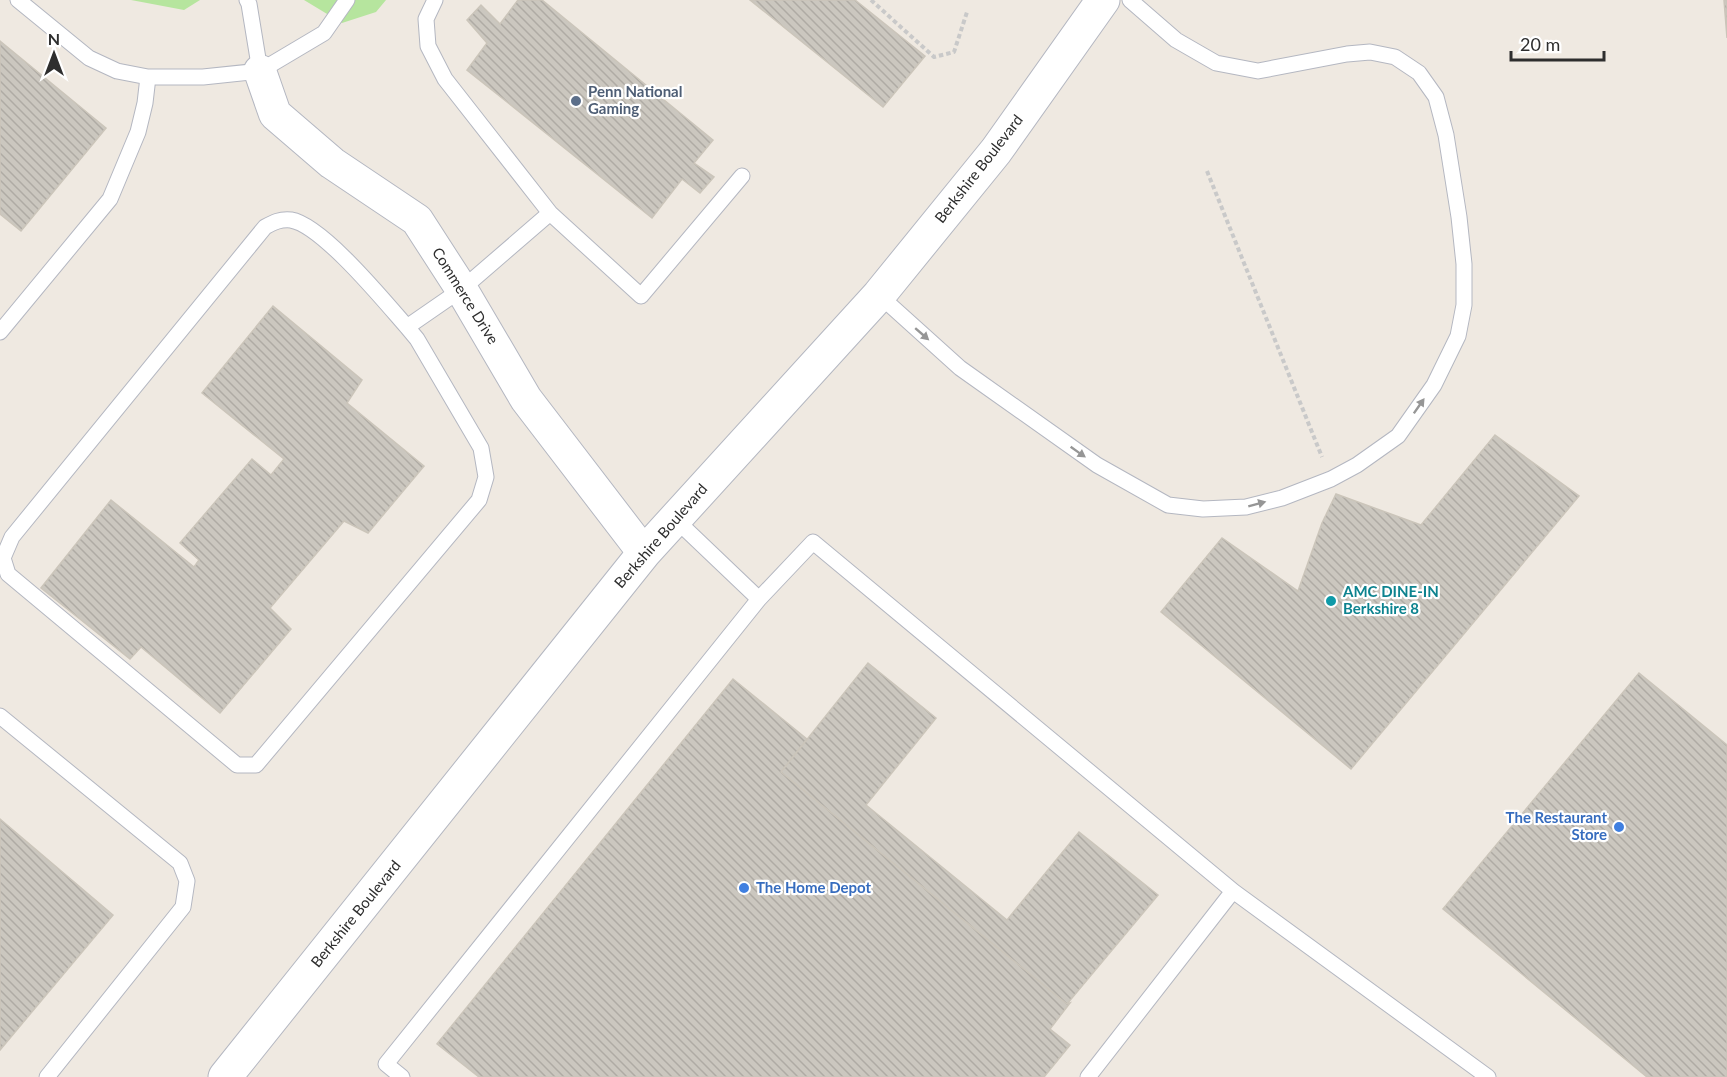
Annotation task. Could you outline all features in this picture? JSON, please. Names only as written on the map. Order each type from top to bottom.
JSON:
[{"type":"main road","name":"Berkshire Boulevard","points":[[225,1077],[644,553],[879,295],[996,152],[1103,0]]},
{"type":"street","name":"Commerce Drive","points":[[260,71],[275,114],[332,163],[417,220],[462,289],[526,399],[644,553]]},
{"type":"lane","points":[[18,0],[89,58],[117,71],[148,77],[203,77],[260,71],[324,33],[347,0]]},
{"type":"lane","points":[[247,0],[260,71]]},
{"type":"lane","points":[[435,0],[426,19],[428,45],[444,80],[550,213],[640,296],[742,176]]},
{"type":"lane","points":[[879,295],[960,368],[1097,465],[1167,505],[1203,508],[1246,507],[1282,498],[1331,479],[1357,465],[1398,436],[1434,385],[1458,336],[1464,305],[1464,264],[1446,135],[1436,98],[1419,73],[1395,57],[1370,52],[1347,54],[1258,71],[1216,63],[1176,40],[1130,0]]},
{"type":"lane","points":[[0,332],[110,199],[138,132],[148,77]]},
{"type":"lane","points":[[407,327],[462,289],[550,213]]},
{"type":"lane","points":[[277,220],[292,220],[309,227],[362,275],[407,327],[417,339],[481,448],[486,477],[479,500],[256,765],[237,765],[8,574],[3,558],[12,537],[265,227],[277,220]]},
{"type":"lane","points":[[674,518],[759,599]]},
{"type":"lane","points":[[402,1077],[386,1064],[759,599],[813,542],[1233,891],[1488,1077]]},
{"type":"lane","points":[[0,716],[180,863],[187,881],[183,907],[47,1077]]},
{"type":"lane","points":[[1088,1077],[1233,891]]},
{"type":"path","points":[[871,0],[934,57],[954,52],[967,12]]},
{"type":"path","points":[[1207,171],[1331,479]]},
{"type":"green space","points":[[131,0],[200,0],[184,10]]},
{"type":"green space","points":[[304,0],[386,0],[376,12],[342,23]]},
{"type":"building","points":[[518,0],[542,0],[713,140],[694,163],[714,177],[700,193],[682,179],[652,218],[467,70],[487,43],[467,20],[481,5],[500,24]]},
{"type":"building","points":[[750,0],[855,0],[925,56],[883,107]]},
{"type":"building","points":[[1724,0],[1727,0],[1727,38]]},
{"type":"building","points":[[0,41],[106,128],[21,231],[0,214]]},
{"type":"building","points":[[273,306],[362,380],[347,403],[424,466],[368,533],[344,521],[270,608],[291,629],[220,713],[141,647],[130,659],[41,588],[111,500],[194,567],[199,560],[180,543],[252,459],[271,475],[284,459],[202,393]]},
{"type":"building","name":"AMC DINE-IN Berkshire 8","points":[[1495,435],[1579,496],[1351,769],[1161,612],[1222,538],[1298,591],[1322,523],[1336,494],[1421,525]]},
{"type":"building","points":[[868,663],[936,718],[866,805],[1007,920],[1079,832],[1158,895],[1067,1004],[781,772]]},
{"type":"building","name":"The Restaurant Store","points":[[1639,673],[1727,745],[1727,1077],[1647,1077],[1443,909]]},
{"type":"building","name":"The Home Depot","points":[[733,679],[807,739],[781,772],[1067,1004],[1070,1003],[1050,1029],[1070,1045],[1044,1077],[479,1077],[437,1044]]},
{"type":"building","points":[[0,819],[113,915],[0,1050]]},
{"type":"place","name":"Penn National Gaming","points":[[576,101]]},
{"type":"place","name":"AMC DINE-IN Berkshire 8","points":[[1331,601]]},
{"type":"place","name":"The Restaurant Store","points":[[1619,827]]},
{"type":"place","name":"The Home Depot","points":[[744,888]]}]
